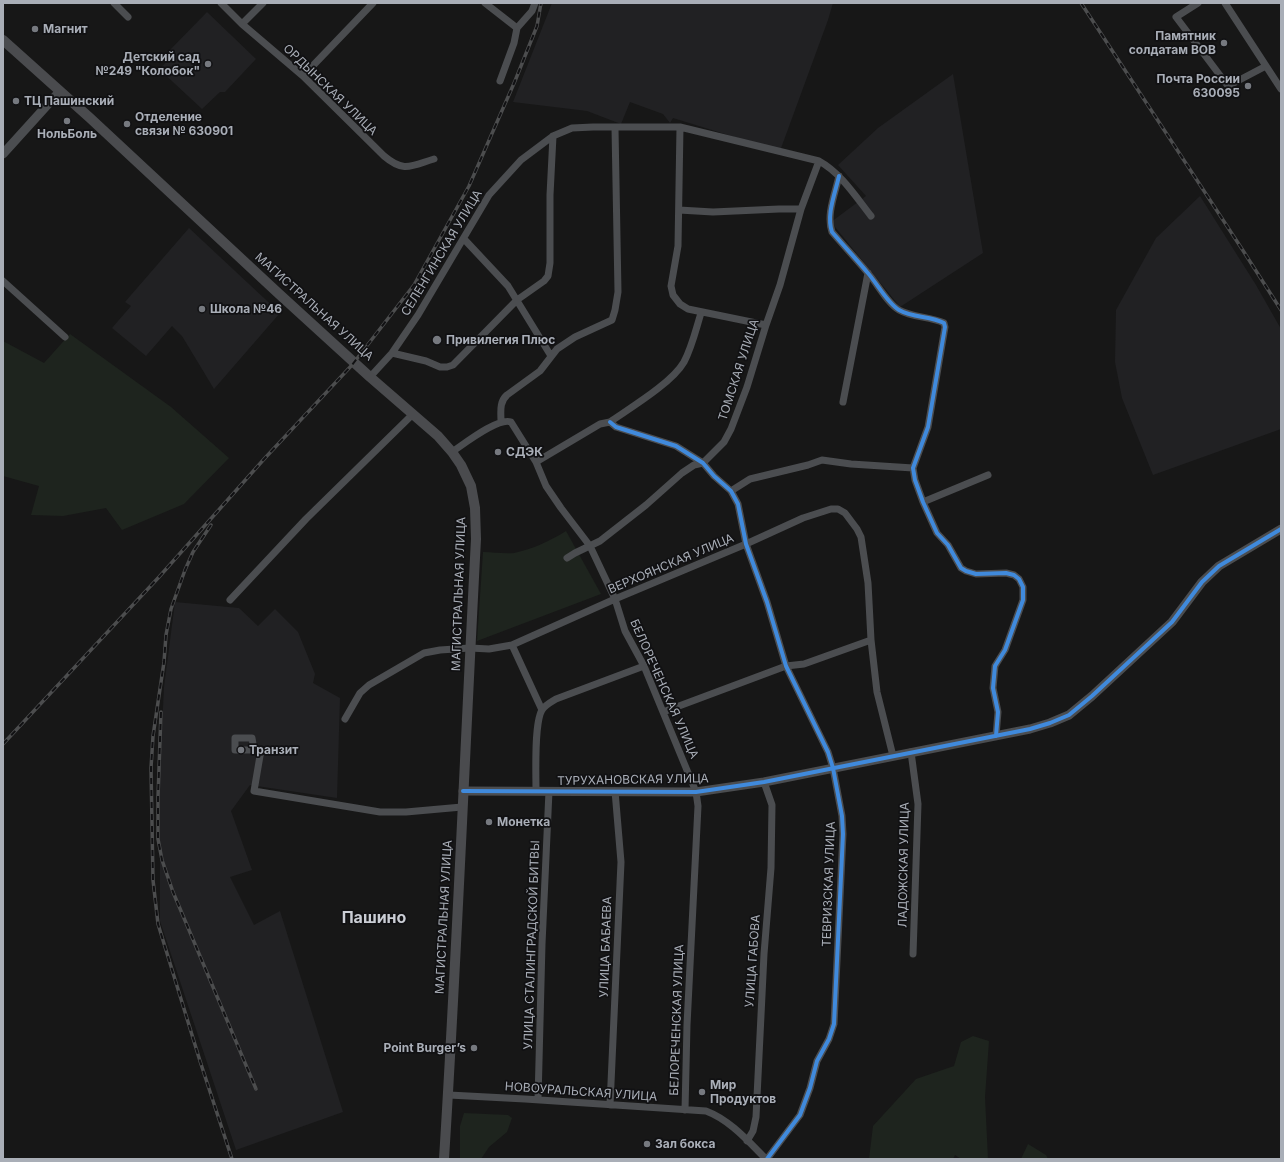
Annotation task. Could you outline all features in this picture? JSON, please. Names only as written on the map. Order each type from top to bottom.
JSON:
[{"type":"main road","name":"МАГИСТРАЛЬНАЯ УЛИЦА","points":[[3,40],[90,118],[278,294],[438,436],[461,465],[469,482],[475,508],[476,539],[462,807],[457,941],[444,1159]]},
{"type":"street","points":[[114,3],[128,17]]},
{"type":"street","name":"ОРДЫНСКАЯ УЛИЦА","points":[[221,3],[242,24],[303,76],[393,164],[404,167],[434,160]]},
{"type":"street","points":[[242,24],[263,3]]},
{"type":"street","points":[[303,76],[373,3]]},
{"type":"street","points":[[485,3],[517,28]]},
{"type":"street","points":[[500,81],[514,43],[517,28],[532,11],[535,3]]},
{"type":"street","points":[[1198,3],[1176,17],[1228,86],[1266,66]]},
{"type":"street","points":[[1225,3],[1281,89]]},
{"type":"street","points":[[3,154],[60,91]]},
{"type":"street","points":[[680,127],[678,246],[671,286],[673,295],[680,304],[688,309],[701,313],[713,313],[766,325]]},
{"type":"street","name":"СЕЛЕНГИНСКАЯ УЛИЦА","points":[[370,377],[392,353],[418,315],[489,195],[521,160],[553,136],[572,128],[680,127],[818,161],[829,166],[839,176],[871,216]]},
{"type":"street","points":[[452,452],[473,437],[500,422],[503,399],[540,371],[557,349],[575,337],[612,320],[618,292],[614,128]]},
{"type":"street","points":[[392,353],[426,361],[440,367],[453,365],[517,300],[544,281],[548,276],[550,263],[550,195],[553,136]]},
{"type":"street","name":"ТОМСКАЯ УЛИЦА","points":[[567,558],[600,541],[646,505],[682,473],[694,465],[703,463],[724,442],[731,429],[747,387],[818,161]]},
{"type":"street","points":[[839,176],[830,215],[832,232],[898,310],[908,314],[938,320],[944,323],[945,327],[928,427],[913,468],[915,480],[923,502],[937,533],[948,545],[962,568],[976,574],[1006,573],[1014,575],[1019,579],[1023,587],[1023,600],[1005,650],[995,666],[993,688],[998,712],[996,736]]},
{"type":"street","points":[[679,210],[714,212],[802,209]]},
{"type":"street","points":[[464,239],[508,286],[551,356]]},
{"type":"street","points":[[842,402],[868,273]]},
{"type":"street","points":[[3,281],[65,337]]},
{"type":"street","points":[[536,462],[600,424],[610,422],[673,376],[683,363],[690,348],[701,313]]},
{"type":"street","points":[[230,600],[306,519],[413,414]]},
{"type":"street","name":"БЕЛОРЕЧЕНСКАЯ УЛИЦА","points":[[500,422],[508,420],[511,422],[536,462],[550,491],[590,546],[616,599],[625,630],[644,666],[696,792],[698,806],[687,1018],[685,1110]]},
{"type":"street","name":"ТЕВРИЗСКАЯ УЛИЦА","points":[[610,422],[616,427],[676,446],[703,463],[714,476],[731,491],[738,504],[746,544],[767,602],[786,666],[828,752],[833,768],[842,816],[843,834],[834,1024],[829,1039],[817,1061],[810,1088],[800,1116],[767,1159]]},
{"type":"street","points":[[731,491],[750,480],[822,460],[851,464],[913,468]]},
{"type":"street","points":[[923,502],[988,474]]},
{"type":"street","name":"ВЕРХОЯНСКАЯ УЛИЦА","points":[[470,648],[489,649],[512,646],[803,518],[823,510],[838,510],[845,513],[861,537],[868,583],[871,640],[877,692],[893,756]]},
{"type":"street","name":"ТУРУХАНОВСКАЯ УЛИЦА","points":[[463,791],[696,792],[764,782],[996,736],[1050,723],[1068,715],[1092,696],[1172,622],[1202,582],[1219,566],[1281,529]]},
{"type":"street","points":[[663,712],[786,666],[804,664],[871,640]]},
{"type":"street","points":[[512,646],[542,710]]},
{"type":"street","points":[[345,720],[360,693],[369,685],[412,659],[424,653],[440,650],[470,648]]},
{"type":"street","points":[[536,791],[538,724],[542,710],[556,699],[644,666]]},
{"type":"street","points":[[254,750],[260,750],[254,791],[380,812],[406,812],[462,807]]},
{"type":"street","name":"ЛАДОЖСКАЯ УЛИЦА","points":[[911,752],[918,804],[912,954]]},
{"type":"street","name":"УЛИЦА ГАБОВА","points":[[747,1141],[753,1131],[756,1117],[764,954],[771,868],[772,804],[764,782]]},
{"type":"street","name":"УЛИЦА СТАЛИНГРАДСКОЙ БИТВЫ","points":[[538,1100],[542,944],[549,791]]},
{"type":"street","name":"УЛИЦА БАБАЕВА","points":[[610,1105],[621,862],[615,791]]},
{"type":"street","name":"НОВОУРАЛЬСКАЯ УЛИЦА","points":[[448,1096],[538,1100],[706,1111],[716,1115],[730,1124],[767,1159]]},
{"type":"shaded area","points":[[552,3],[833,3],[780,151],[673,118],[670,123],[663,114],[630,102],[621,124],[587,111],[513,102]]},
{"type":"shaded area","name":"Детский сад №249 \"Колобок\"","points":[[207,12],[256,59],[225,92],[220,92],[202,109],[159,69],[173,56],[169,51]]},
{"type":"shaded area","points":[[953,74],[983,253],[900,307],[831,222],[866,196],[838,165],[878,128]]},
{"type":"shaded area","points":[[1200,196],[1256,285],[1281,329],[1281,429],[1153,475],[1122,398],[1115,362],[1116,310],[1156,238]]},
{"type":"shaded area","name":"Школа №46","points":[[189,228],[280,313],[214,389],[182,336],[172,326],[146,356],[112,328],[131,306],[125,302]]},
{"type":"shaded area","points":[[70,334],[171,407],[229,458],[184,504],[122,530],[106,508],[63,516],[31,515],[39,486],[3,476],[3,341],[44,363]]},
{"type":"shaded area","points":[[566,531],[601,594],[477,641],[483,552],[514,553],[541,544]]},
{"type":"shaded area","points":[[175,602],[239,608],[258,626],[275,609],[298,632],[315,674],[313,683],[340,698],[337,798],[250,785],[231,811],[252,870],[230,877],[254,925],[280,911],[343,1112],[236,1150],[160,921],[160,770],[164,687]]},
{"type":"shaded area","points":[[973,1036],[989,1041],[985,1097],[988,1159],[961,1159],[955,1155],[953,1159],[869,1159],[873,1126],[916,1079],[954,1066],[961,1042]]},
{"type":"shaded area","points":[[464,1113],[508,1115],[512,1118],[507,1132],[489,1147],[481,1159],[460,1159],[460,1126]]},
{"type":"shaded area","points":[[1028,1144],[1046,1155],[1048,1159],[1021,1159]]},
{"type":"railway","points":[[3,744],[159,577],[265,458],[352,365],[414,285],[469,186],[515,81],[537,26],[541,3]]},
{"type":"railway","points":[[1081,3],[1281,310]]},
{"type":"railway","points":[[211,525],[193,552],[185,570],[171,609],[166,635],[164,662],[153,736],[151,768],[153,880],[158,924],[232,1159]]},
{"type":"railway","points":[[161,712],[158,839],[162,860],[173,892],[256,1089]]},
{"type":"cycle path","points":[[839,176],[833,197],[830,219],[832,232],[895,307],[904,313],[933,319],[944,323],[945,327],[928,427],[913,468],[915,480],[923,502],[937,533],[948,545],[961,568],[976,574],[1006,573],[1014,575],[1019,579],[1023,587],[1023,600],[1005,650],[995,666],[993,688],[998,712],[996,736]]},
{"type":"cycle path","points":[[610,422],[616,427],[676,446],[703,463],[714,476],[731,491],[738,504],[746,544],[767,602],[786,666],[828,752],[833,768],[842,816],[843,834],[834,1024],[829,1039],[817,1061],[810,1088],[800,1115],[767,1159]]},
{"type":"cycle path","points":[[463,791],[696,792],[764,782],[1030,729],[1050,723],[1069,715],[1092,696],[1172,622],[1202,582],[1219,566],[1281,529]]},
{"type":"place","name":"Магнит","points":[[35,29]]},
{"type":"place","name":"Памятник солдатам ВОВ","points":[[1224,43]]},
{"type":"place","name":"Детский сад №249 \"Колобок\"","points":[[208,64]]},
{"type":"place","name":"Почта России 630095","points":[[1248,86]]},
{"type":"place","name":"ТЦ Пашинский","points":[[16,101]]},
{"type":"place","name":"НольБоль","points":[[67,121]]},
{"type":"place","name":"Отделение связи № 630901","points":[[127,124]]},
{"type":"place","name":"Школа №46","points":[[202,309]]},
{"type":"place","name":"Привилегия Плюс","points":[[437,340]]},
{"type":"place","name":"СДЭК","points":[[498,452]]},
{"type":"place","name":"Транзит","points":[[241,750]]},
{"type":"place","name":"Монетка","points":[[489,822]]},
{"type":"place","name":"Point Burger’s","points":[[474,1048]]},
{"type":"place","name":"Мир Продуктов","points":[[702,1092]]},
{"type":"place","name":"Зал бокса","points":[[647,1144]]},
{"type":"district","name":"Пашино","points":[[374,918]]}]
